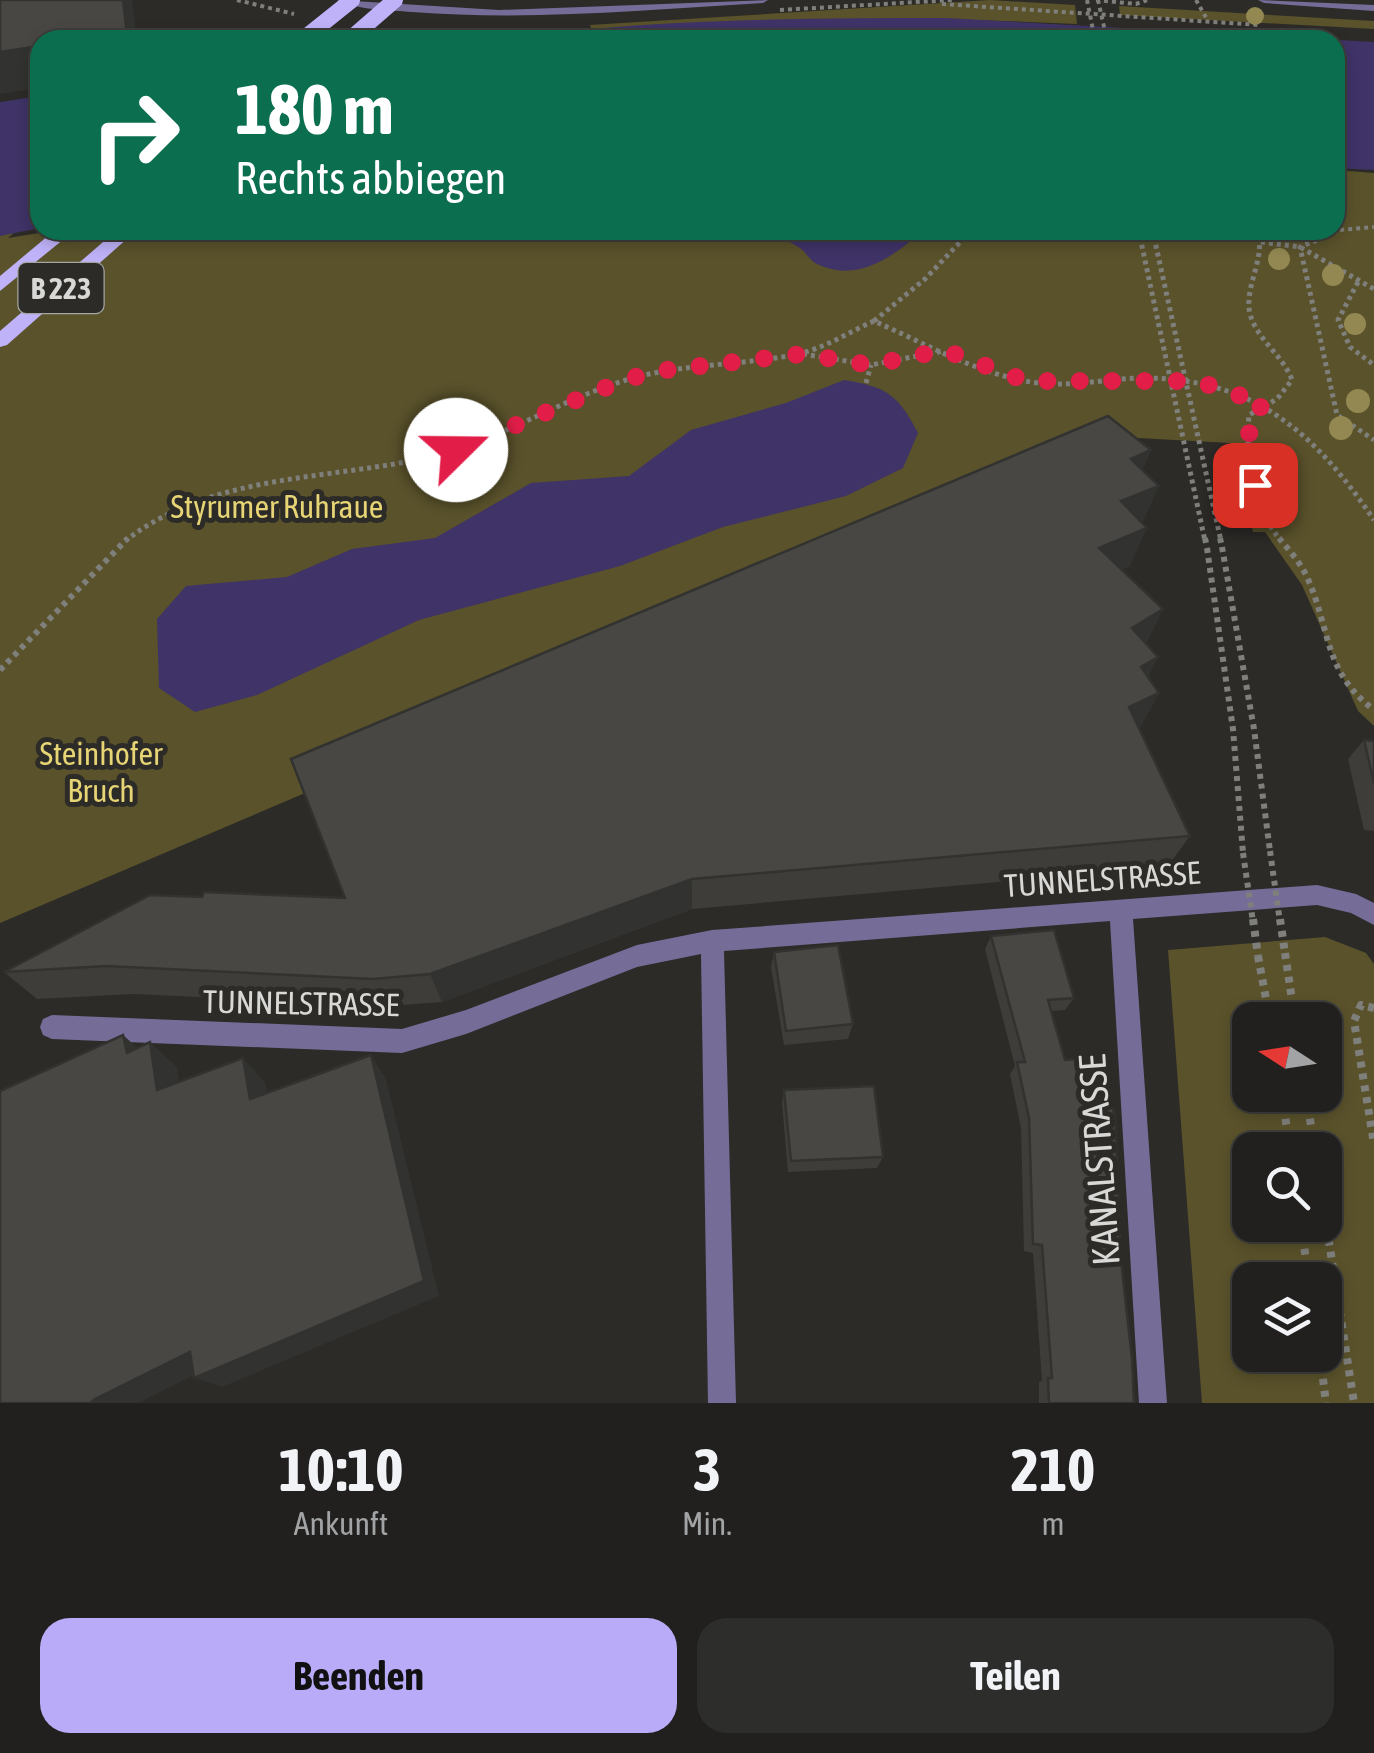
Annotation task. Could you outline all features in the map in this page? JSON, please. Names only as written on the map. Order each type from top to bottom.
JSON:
[{"type":"main road","points":[[314,30],[352,0]]},
{"type":"main road","points":[[360,30],[395,0]]},
{"type":"main road","name":"B 223","points":[[0,284],[54,240]]},
{"type":"main road","name":"B 223","points":[[0,341],[116,240]]},
{"type":"street","points":[[1264,0],[1374,8]]},
{"type":"street","name":"TUNNELSTRASSE","points":[[52,1027],[402,1041],[466,1022],[637,956],[712,941],[1317,896],[1356,904],[1374,915]]},
{"type":"street","name":"KANALSTRASSE","points":[[1120,912],[1153,1403]]},
{"type":"street","points":[[712,941],[722,1403]]},
{"type":"lane","points":[[342,0],[451,13],[762,0]]},
{"type":"path","points":[[1087,0],[1093,30]]},
{"type":"path","points":[[1120,30],[1105,30],[1097,0],[1136,4],[1147,0]]},
{"type":"path","points":[[1196,0],[1209,22]]},
{"type":"path","points":[[920,2],[1154,18]]},
{"type":"path","points":[[1345,230],[1374,227]]},
{"type":"path","points":[[802,354],[874,321],[961,240]]},
{"type":"path","points":[[1142,240],[1207,548],[1233,729],[1242,854],[1267,1002]]},
{"type":"path","points":[[1154,240],[1222,546],[1254,730],[1292,1002]]},
{"type":"path","points":[[1300,247],[1316,240]]},
{"type":"path","points":[[1374,289],[1300,247],[1262,242],[1260,270],[1248,305],[1251,318],[1289,368],[1292,380],[1277,399],[1249,415],[1248,422],[1257,501],[1272,530],[1308,579],[1340,682],[1352,696],[1374,710]]},
{"type":"path","points":[[1300,247],[1337,415],[1372,435]]},
{"type":"path","points":[[1358,282],[1338,320],[1341,336],[1365,362],[1374,365]]},
{"type":"path","points":[[874,321],[1026,381],[1197,381],[1265,404],[1306,432],[1348,478],[1374,520]]},
{"type":"path","points":[[0,670],[38,636],[91,572],[128,538],[199,500],[277,478],[394,464],[456,450],[590,393],[658,371],[802,354],[871,365],[944,350]]},
{"type":"path","points":[[866,383],[871,365]]},
{"type":"path","points":[[1374,1008],[1361,1005],[1354,1021],[1374,1144]]},
{"type":"path","points":[[1329,1242],[1354,1403]]},
{"type":"path","points":[[1322,1372],[1326,1403]]},
{"type":"green space","points":[[990,0],[1075,5],[1077,24],[834,20],[607,30],[592,30],[590,25]]},
{"type":"green space","points":[[1119,6],[1374,21],[1374,29],[1120,15]]},
{"type":"green space","name":"Styrumer Ruhraue","points":[[0,166],[30,199],[30,219],[8,238],[30,234],[30,240],[1345,240],[1345,171],[1374,173],[1374,726],[1358,711],[1302,585],[1265,532],[1253,532],[1230,443],[1138,438],[0,923]]},
{"type":"green space","points":[[1325,937],[1366,953],[1374,964],[1374,1403],[1202,1403],[1168,950]]},
{"type":"shaded area","points":[[947,18],[1160,30],[587,30],[776,19]]},
{"type":"shaded area","points":[[1345,40],[1374,42],[1374,170],[1345,169]]},
{"type":"shaded area","points":[[30,98],[30,230],[0,236],[0,102]]},
{"type":"shaded area","points":[[784,240],[912,240],[875,264],[847,271],[817,264]]},
{"type":"shaded area","points":[[844,380],[890,395],[918,433],[903,468],[846,496],[723,527],[620,566],[419,620],[257,695],[195,712],[159,688],[157,619],[186,586],[287,577],[352,549],[435,538],[531,483],[629,476],[691,430],[786,403]]},
{"type":"building","points":[[0,0],[123,0],[127,30],[30,30],[30,48],[0,52]]},
{"type":"building","points":[[1108,416],[1151,450],[1131,459],[1159,486],[1121,501],[1147,528],[1099,548],[1163,609],[1132,628],[1158,657],[1141,667],[1159,693],[1129,707],[1190,836],[692,879],[430,974],[373,979],[106,966],[4,972],[150,895],[202,897],[204,892],[345,898],[291,759]]},
{"type":"building","points":[[1364,740],[1374,741],[1374,783]]},
{"type":"building","points":[[1054,930],[1074,998],[1048,1000],[1065,1060],[1100,1057],[1115,1117],[1121,1260],[1134,1403],[1049,1403],[1048,1378],[1052,1378],[1042,1245],[1033,1244],[1029,1118],[1017,1062],[1025,1062],[991,936]]},
{"type":"building","points":[[838,945],[853,1024],[786,1031],[774,952]]},
{"type":"building","points":[[123,1035],[127,1053],[150,1042],[157,1090],[243,1058],[250,1099],[371,1055],[424,1281],[194,1378],[190,1352],[90,1403],[0,1403],[0,1091]]},
{"type":"building","points":[[874,1086],[883,1157],[791,1161],[784,1090]]},
{"type":"route","points":[[456,450],[590,393],[658,371],[802,354],[871,365],[944,350],[1026,381],[1197,381],[1265,404],[1249,415],[1248,422],[1255,485]]},
{"type":"park label","name":"Steinhofer Bruch","points":[[101,772]]}]
